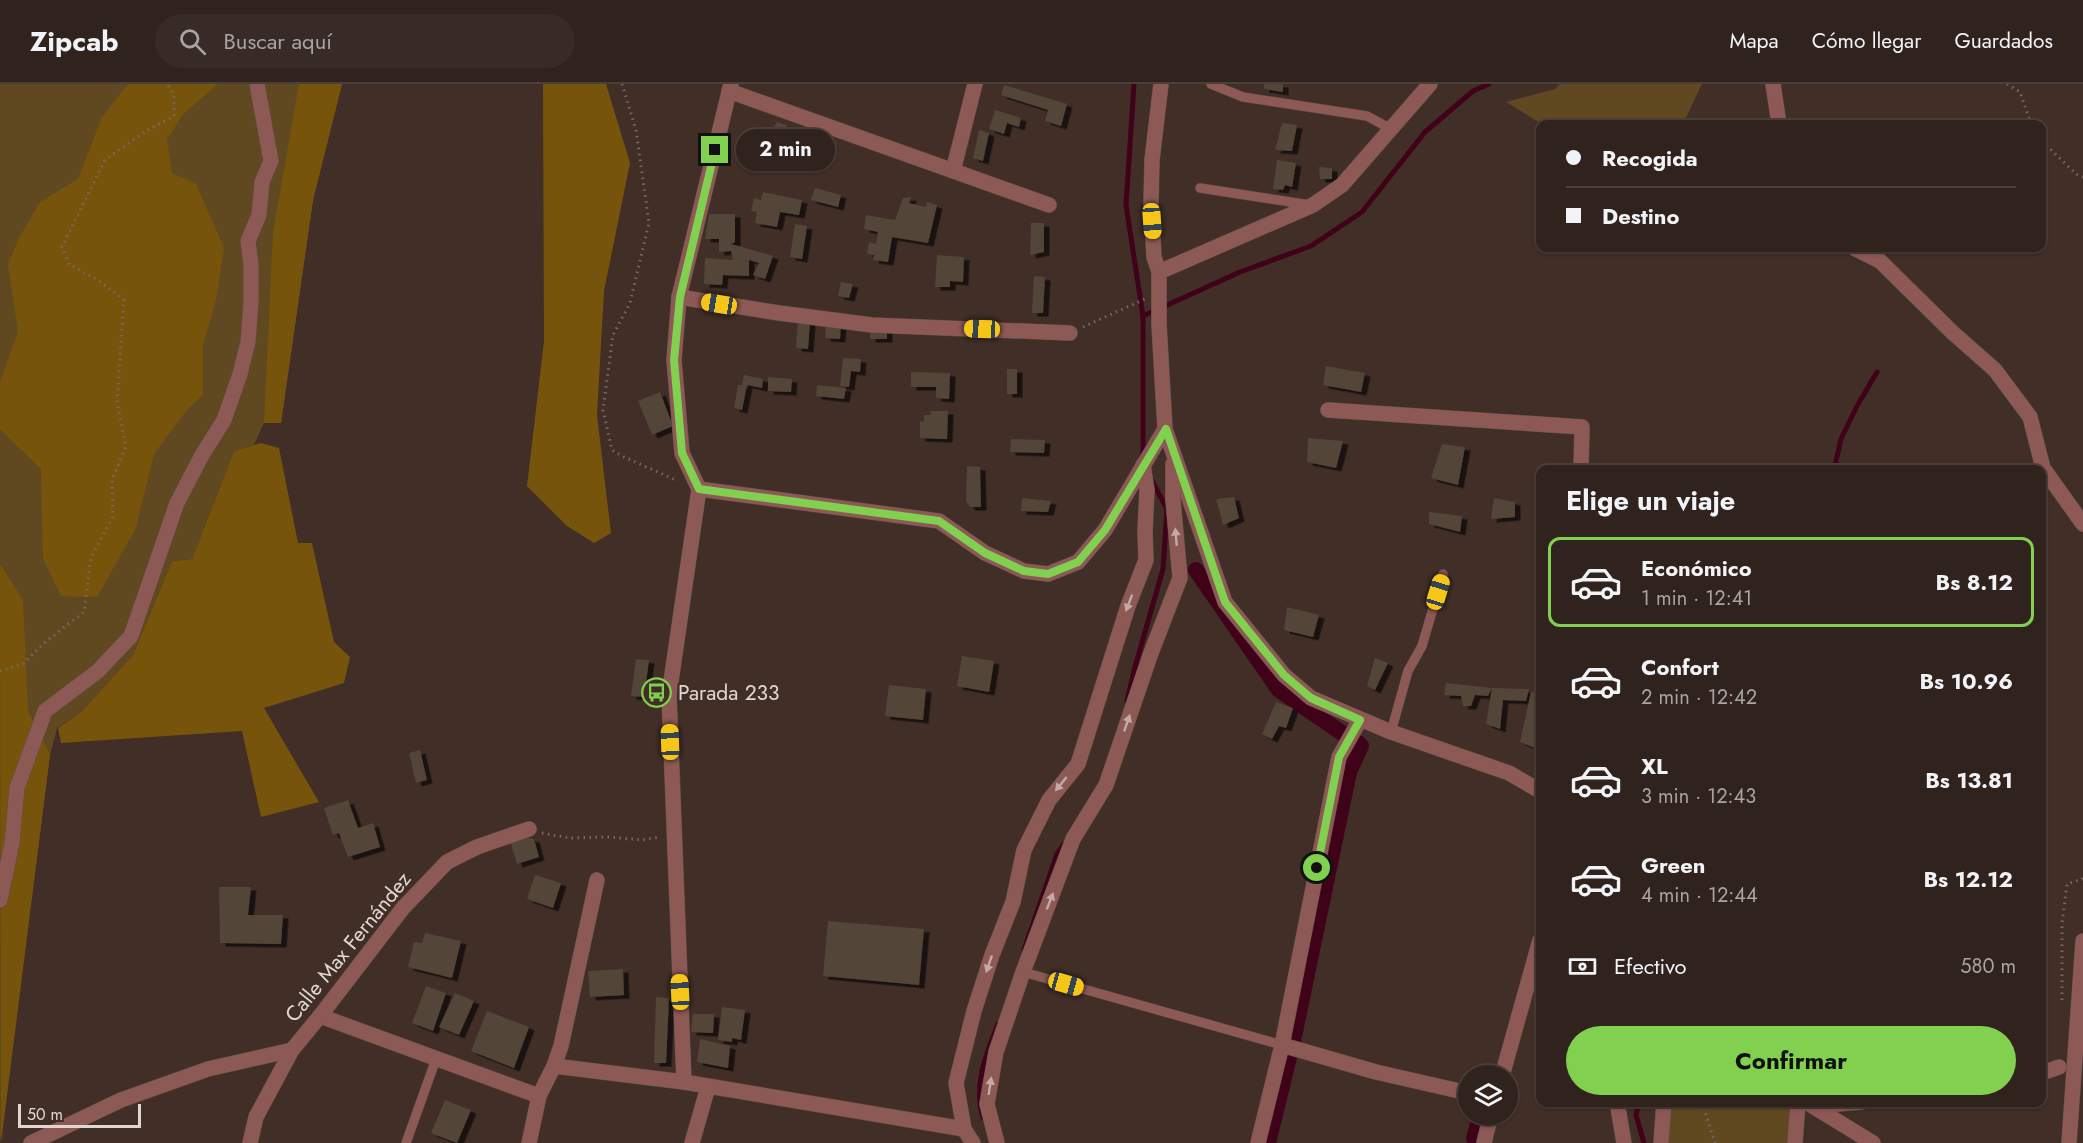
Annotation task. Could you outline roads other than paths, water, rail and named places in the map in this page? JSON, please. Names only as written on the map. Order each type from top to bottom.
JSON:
[{"type":"street","points":[[0,900],[12,843],[17,788],[45,711],[98,671],[131,636],[177,503],[202,455],[224,420],[240,374],[248,342],[251,302],[251,264],[248,241],[259,215],[262,182],[271,161],[257,84]]},
{"type":"street","points":[[953,171],[975,84]]},
{"type":"street","points":[[1161,84],[1152,160],[1151,203],[1154,256],[1159,272],[1159,324],[1166,429],[1225,602],[1284,675],[1311,698],[1391,732],[1509,773],[1536,789]]},
{"type":"street","points":[[1159,272],[1313,205],[1342,185],[1430,84]]},
{"type":"street","points":[[1773,84],[1778,120]]},
{"type":"street","points":[[684,1082],[669,695],[699,489],[682,453],[674,360],[680,297],[730,87],[1049,205]]},
{"type":"street","points":[[1862,252],[1880,261],[1952,332],[1995,370],[2030,417],[2042,465]]},
{"type":"street","points":[[680,297],[872,325],[1070,333]]},
{"type":"street","points":[[1328,410],[1582,427],[1581,465]]},
{"type":"street","points":[[699,489],[939,521],[985,553],[1024,571],[1048,574],[1078,562],[1105,530],[1166,429]]},
{"type":"street","points":[[997,1143],[987,1104],[996,1052],[1023,972],[1073,839],[1106,785],[1150,653],[1180,578],[1173,500],[1173,452]]},
{"type":"street","points":[[973,1143],[964,1129],[956,1083],[974,1011],[992,955],[1013,902],[1024,850],[1049,800],[1078,764],[1128,606],[1146,560],[1144,532],[1147,490],[1143,465]]},
{"type":"street","points":[[2046,472],[2083,524]]},
{"type":"street","points":[[1258,1143],[1282,1046],[1339,757],[1360,720]]},
{"type":"street","name":"Calle Max Fernández","points":[[250,1143],[256,1117],[291,1050],[403,908],[447,862],[477,847],[529,828]]},
{"type":"street","points":[[529,1143],[539,1096],[561,1046],[597,880]]},
{"type":"street","points":[[2069,1143],[2079,1061],[2083,941]]},
{"type":"street","points":[[1505,1065],[1536,954]]},
{"type":"street","points":[[320,1016],[539,1096]]},
{"type":"street","points":[[1282,1046],[1376,1072],[1458,1091]]},
{"type":"street","points":[[32,1143],[121,1100],[208,1069],[291,1050]]},
{"type":"street","points":[[554,1066],[684,1082],[964,1129]]},
{"type":"street","points":[[2046,1072],[2060,1067]]},
{"type":"street","points":[[692,1143],[708,1087]]},
{"type":"street","points":[[1618,1107],[1624,1143]]},
{"type":"street","points":[[1661,1143],[1664,1107]]},
{"type":"street","points":[[1796,1143],[1805,1107]]},
{"type":"street","points":[[1811,1107],[1873,1143]]},
{"type":"street","points":[[1484,1143],[1488,1125]]},
{"type":"lane","points":[[1211,84],[1243,97],[1367,116],[1391,129]]},
{"type":"lane","points":[[1200,188],[1313,205]]},
{"type":"lane","points":[[1391,732],[1408,671],[1422,646],[1443,574]]},
{"type":"lane","points":[[1023,972],[1282,1046]]},
{"type":"lane","points":[[406,1143],[436,1059]]},
{"type":"waterway","points":[[1134,84],[1126,205],[1143,316]]},
{"type":"waterway","points":[[1143,456],[1143,316],[1240,272],[1311,246],[1362,212],[1425,132],[1473,91],[1489,84]]},
{"type":"waterway","points":[[1835,465],[1841,439],[1877,372]]},
{"type":"waterway","points":[[1127,701],[1163,569],[1167,509],[1151,479]]},
{"type":"waterway","points":[[1196,570],[1279,690],[1342,733]]},
{"type":"waterway","points":[[1268,1143],[1293,1041],[1349,772],[1361,746],[1358,743]]},
{"type":"waterway","points":[[1024,950],[1057,854],[1064,844]]},
{"type":"waterway","points":[[983,1118],[980,1106],[980,1082],[985,1059],[998,1024]]},
{"type":"waterway","points":[[1638,1107],[1636,1115],[1644,1143]]},
{"type":"waterway","points":[[1474,1138],[1478,1125]]},
{"type":"place","name":"Parada 233","points":[[657,693]]}]
